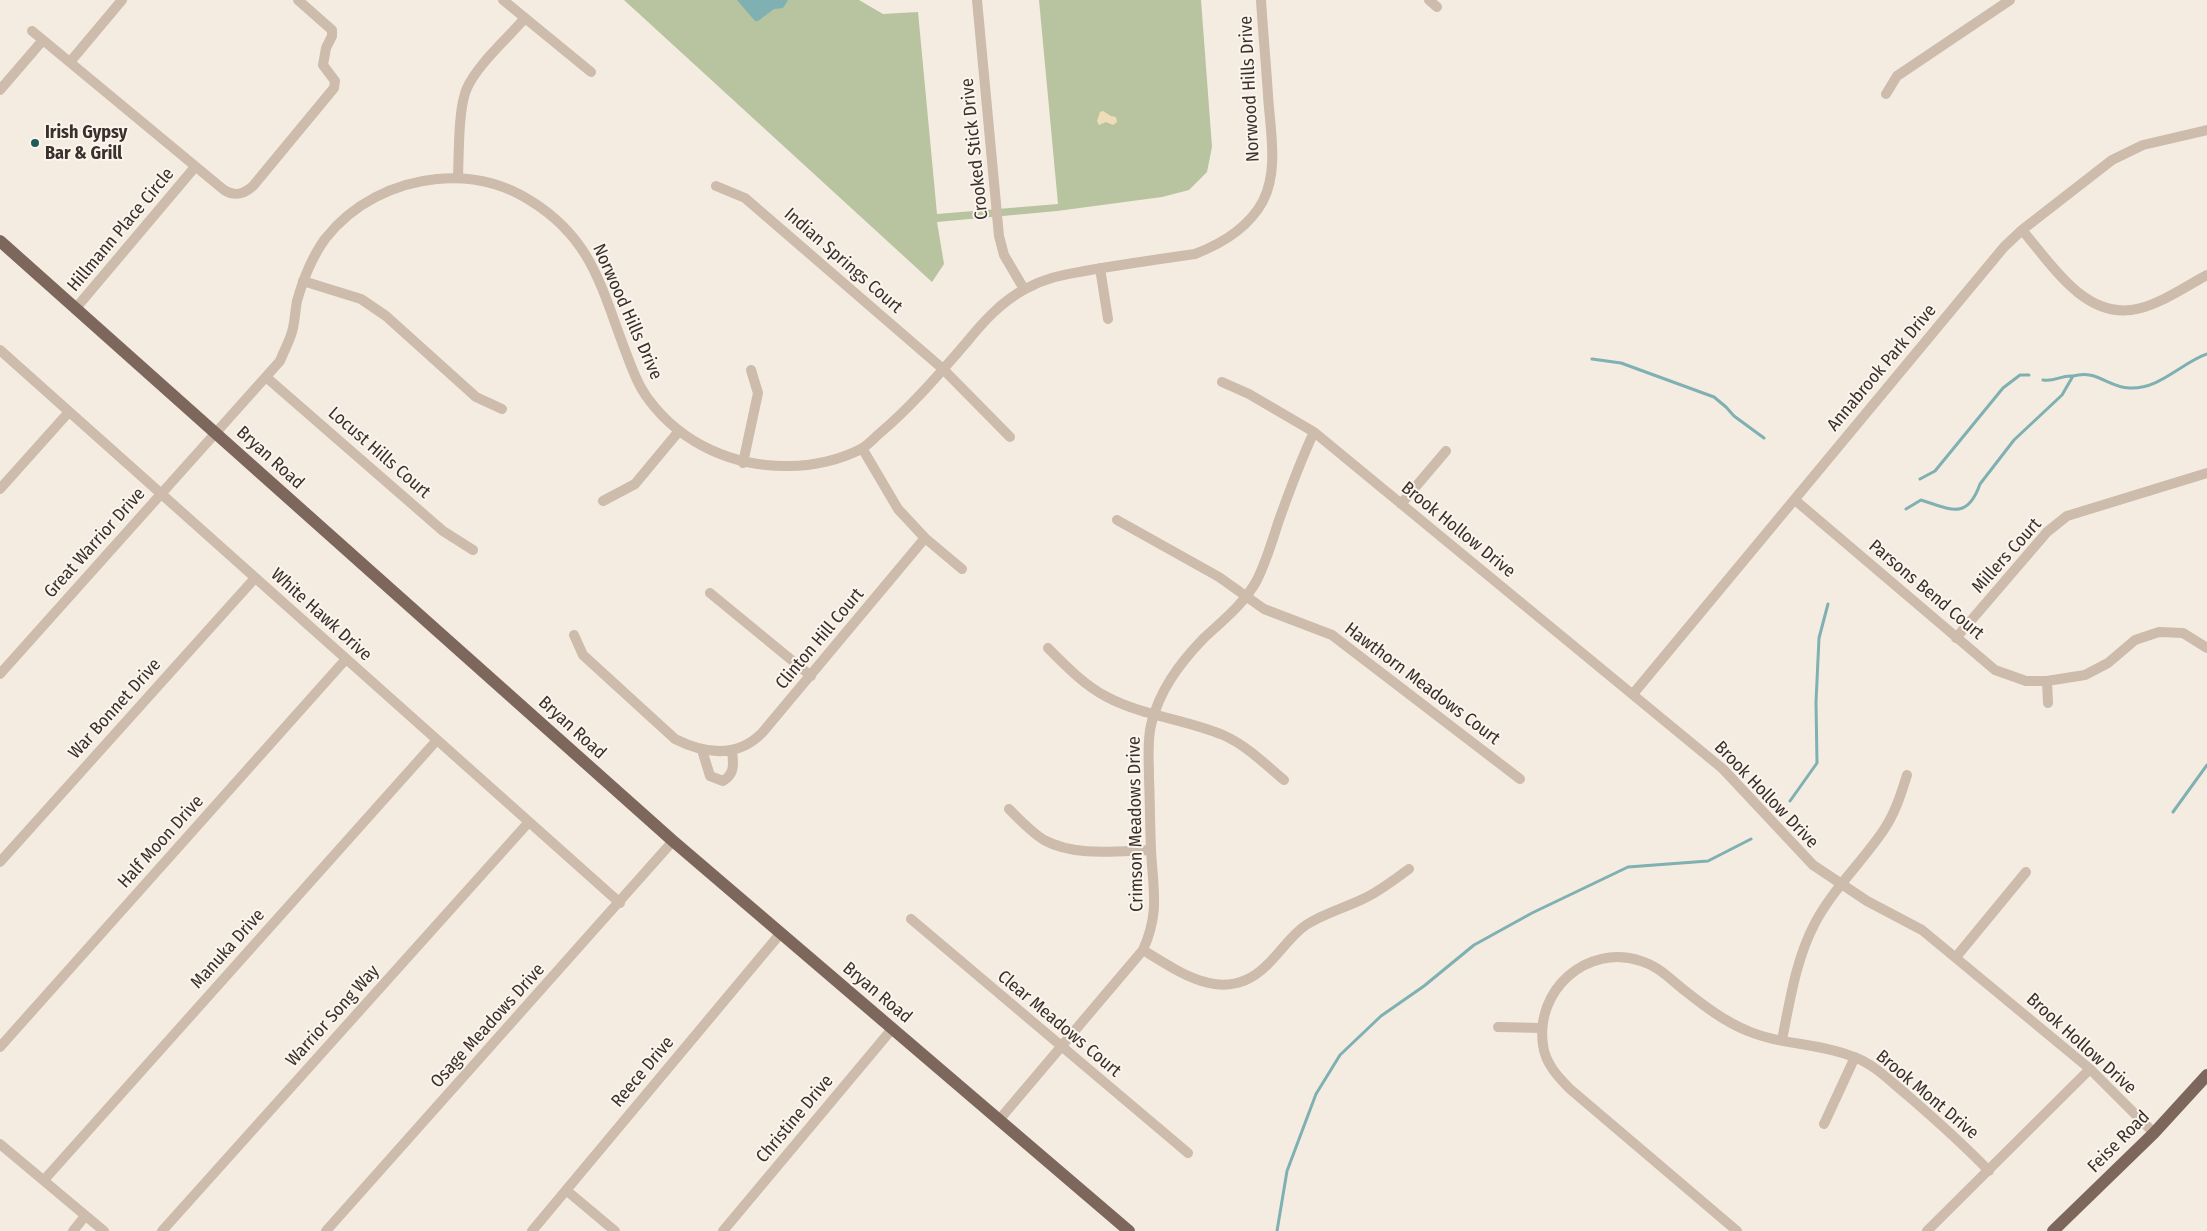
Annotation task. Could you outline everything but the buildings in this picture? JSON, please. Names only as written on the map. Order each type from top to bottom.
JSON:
[{"type":"main road","name":"Bryan Road","points":[[0,241],[673,841],[1129,1231]]},
{"type":"main road","name":"Feise Road","points":[[2053,1231],[2154,1133],[2207,1075]]},
{"type":"street","points":[[70,62],[122,0]]},
{"type":"street","name":"Hillmann Place Circle","points":[[76,308],[195,167],[230,194],[240,194],[249,190],[334,88],[335,81],[323,65],[332,30],[298,0]]},
{"type":"street","points":[[503,0],[591,72]]},
{"type":"street","name":"Crooked Stick Drive","points":[[977,0],[1000,236],[1004,255],[1024,289]]},
{"type":"street","name":"Norwood Hills Drive","points":[[215,433],[280,360],[289,342],[304,281],[325,239],[356,209],[386,191],[415,181],[458,177],[510,189],[550,212],[566,227],[583,249],[594,268],[628,358],[642,389],[650,401],[679,431],[708,450],[743,463],[767,466],[801,465],[832,460],[862,448],[898,418],[985,320],[1001,305],[1024,289],[1057,274],[1195,254],[1216,246],[1236,232],[1264,200],[1272,163],[1261,0]]},
{"type":"street","points":[[1429,0],[1438,7]]},
{"type":"street","points":[[1886,94],[1897,76],[2010,0]]},
{"type":"street","points":[[458,177],[462,106],[467,88],[479,70],[524,19]]},
{"type":"street","points":[[32,31],[195,167]]},
{"type":"street","points":[[0,90],[42,40]]},
{"type":"street","name":"Annabrook Park Drive","points":[[1633,694],[2004,247],[2022,230],[2112,160],[2143,146],[2207,130]]},
{"type":"street","name":"Indian Springs Court","points":[[716,186],[745,198],[942,369],[1010,436]]},
{"type":"street","points":[[2022,230],[2076,292],[2090,302],[2105,309],[2131,310],[2153,303],[2207,274]]},
{"type":"street","points":[[1100,268],[1108,319]]},
{"type":"street","points":[[304,281],[361,299],[386,316],[476,397],[502,409]]},
{"type":"street","name":"White Hawk Drive","points":[[0,350],[68,413],[620,903]]},
{"type":"street","points":[[743,463],[758,393],[751,370]]},
{"type":"street","name":"Locust Hills Court","points":[[266,377],[443,531],[473,550]]},
{"type":"street","name":"Brook Hollow Drive","points":[[1222,382],[1249,394],[1314,432],[1723,769],[1813,866],[1867,901],[1922,930],[2090,1069],[2154,1133]]},
{"type":"street","points":[[0,489],[68,413]]},
{"type":"street","points":[[602,501],[635,484],[679,431]]},
{"type":"street","name":"Crimson Meadows Drive","points":[[1000,1120],[1142,950],[1151,931],[1154,914],[1155,885],[1151,850],[1149,738],[1154,714],[1161,693],[1177,669],[1246,596],[1263,566],[1294,478],[1314,432]]},
{"type":"street","name":"Great Warrior Drive","points":[[0,674],[215,433]]},
{"type":"street","points":[[862,448],[898,509],[926,538],[962,569]]},
{"type":"street","points":[[1401,504],[1446,451]]},
{"type":"street","name":"Millers Court","points":[[1956,638],[2047,532],[2067,516],[2207,473]]},
{"type":"street","name":"Parsons Bend Court","points":[[1794,500],[1996,670],[2026,681],[2047,681],[2085,676],[2108,663],[2135,640],[2159,632],[2183,634],[2207,648]]},
{"type":"street","name":"Hawthorn Meadows Court","points":[[1117,520],[1218,577],[1264,609],[1332,635],[1520,779]]},
{"type":"street","name":"Clinton Hill Court","points":[[574,635],[583,655],[676,739],[702,750],[738,749],[756,739],[926,538]]},
{"type":"street","name":"War Bonnet Drive","points":[[0,862],[255,578]]},
{"type":"street","points":[[710,593],[811,676]]},
{"type":"street","points":[[1048,648],[1083,682],[1106,697],[1129,707],[1222,734],[1252,752],[1284,780]]},
{"type":"street","name":"Half Moon Drive","points":[[0,1047],[346,659]]},
{"type":"street","points":[[2047,681],[2048,703]]},
{"type":"street","name":"Manuka Drive","points":[[44,1180],[437,740]]},
{"type":"street","points":[[702,750],[710,776],[723,781],[732,774],[732,750]]},
{"type":"street","points":[[1782,1040],[1799,962],[1815,923],[1840,885],[1884,830],[1899,801],[1908,775]]},
{"type":"street","points":[[1009,808],[1023,824],[1044,840],[1070,849],[1098,852],[1151,850]]},
{"type":"street","name":"Warrior Song Way","points":[[162,1231],[528,823]]},
{"type":"street","name":"Osage Meadows Drive","points":[[326,1231],[620,903],[673,841]]},
{"type":"street","points":[[1142,950],[1190,978],[1224,985],[1238,982],[1254,976],[1265,967],[1291,937],[1306,925],[1324,915],[1367,897],[1409,869]]},
{"type":"street","points":[[1956,957],[2026,872]]},
{"type":"street","name":"Clear Meadows Court","points":[[910,919],[1188,1153]]},
{"type":"street","name":"Reece Drive","points":[[532,1231],[780,934]]},
{"type":"street","name":"Brook Mont Drive","points":[[1737,1231],[1558,1078],[1550,1066],[1543,1046],[1542,1028],[1545,1008],[1558,986],[1578,968],[1595,959],[1612,957],[1639,960],[1656,967],[1684,990],[1748,1032],[1819,1046],[1855,1057],[1882,1074],[1950,1131],[1990,1171]]},
{"type":"street","points":[[1498,1027],[1542,1028]]},
{"type":"street","name":"Christine Drive","points":[[722,1231],[892,1028]]},
{"type":"street","points":[[1824,1124],[1855,1057]]},
{"type":"street","points":[[1928,1231],[2090,1069]]},
{"type":"street","points":[[0,1144],[104,1231]]},
{"type":"street","points":[[566,1190],[615,1231]]},
{"type":"street","points":[[73,1231],[85,1216]]},
{"type":"green space","points":[[624,0],[859,0],[883,14],[918,12],[937,214],[1058,204],[1039,0],[1201,0],[1212,147],[1207,172],[1189,190],[1162,197],[1057,211],[937,222],[944,264],[932,282]]},
{"type":"sand","points":[[1103,111],[1116,117],[1117,122],[1113,125],[1106,122],[1099,125],[1097,121],[1100,112]]},
{"type":"water","points":[[737,0],[788,0],[783,8],[774,9],[758,21],[755,21]]},
{"type":"waterway","points":[[1906,509],[1921,500],[1949,509],[1963,508],[1975,496],[1980,484],[2014,440],[2062,395],[2073,376],[2081,374],[2095,376],[2122,387],[2140,387],[2150,385],[2207,354]]},
{"type":"waterway","points":[[1592,359],[1621,363],[1714,397],[1734,416],[1764,438]]},
{"type":"waterway","points":[[1920,479],[1935,471],[2003,388],[2020,375],[2029,375]]},
{"type":"waterway","points":[[2043,380],[2073,376]]},
{"type":"waterway","points":[[1790,801],[1817,763],[1816,702],[1819,638],[1828,604]]},
{"type":"waterway","points":[[2173,812],[2207,765]]},
{"type":"waterway","points":[[1277,1231],[1287,1171],[1316,1094],[1340,1055],[1381,1016],[1424,986],[1474,945],[1532,913],[1628,867],[1708,861],[1751,839]]},
{"type":"place","name":"Irish Gypsy Bar & Grill","points":[[35,143]]}]
